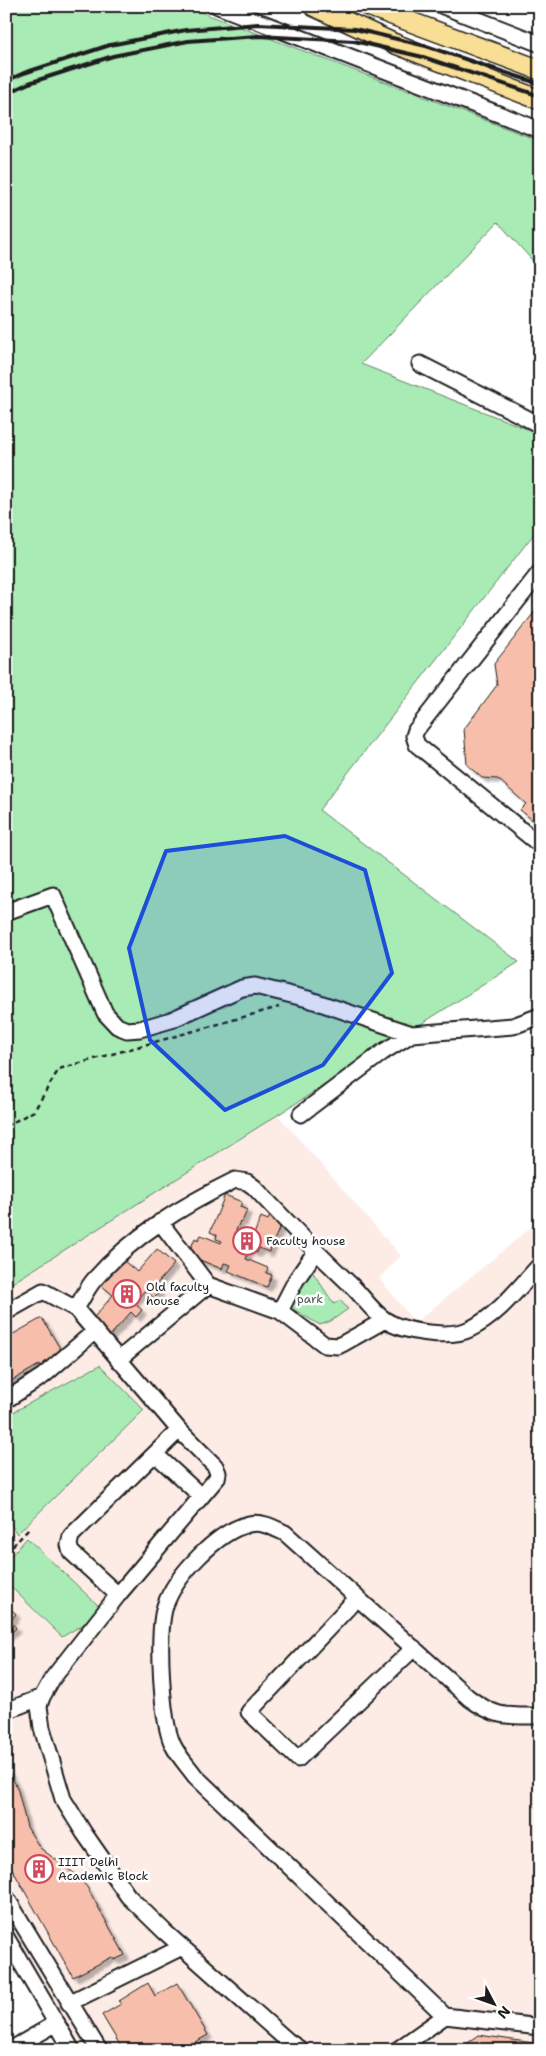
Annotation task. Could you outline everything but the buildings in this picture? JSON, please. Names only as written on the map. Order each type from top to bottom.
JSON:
[{"type":"main road","points":[[314,6],[393,43],[540,100]]},
{"type":"main road","points":[[368,6],[540,70]]},
{"type":"street","points":[[218,6],[540,130]]},
{"type":"street","points":[[442,6],[540,44]]},
{"type":"street","points":[[484,49],[493,26]]},
{"type":"street","points":[[420,364],[540,425]]},
{"type":"street","points":[[540,572],[416,730],[414,736],[417,744],[540,845]]},
{"type":"street","points":[[6,912],[53,895],[105,1013],[117,1026],[127,1030],[140,1029],[170,1020],[242,988],[255,986],[308,999],[412,1034],[513,1026],[540,1016]]},
{"type":"street","points":[[302,1114],[361,1068],[412,1034]]},
{"type":"street","points":[[76,1309],[93,1281],[118,1256],[160,1222],[235,1180],[254,1187],[385,1320],[407,1329],[446,1334],[459,1333],[471,1329],[489,1317],[540,1265]]},
{"type":"street","points":[[160,1222],[208,1285],[280,1311],[325,1345],[331,1346],[344,1343],[385,1320]]},
{"type":"street","points":[[280,1311],[296,1280],[316,1251]]},
{"type":"street","points":[[118,1360],[208,1285]]},
{"type":"street","points":[[6,1312],[43,1291],[76,1309],[179,1430],[217,1469],[217,1478],[118,1595],[52,1680],[42,1698],[40,1706],[42,1728],[63,1799],[128,1896],[292,2047]]},
{"type":"street","points":[[6,1400],[43,1376],[95,1331]]},
{"type":"street","points":[[118,1595],[71,1552],[69,1545],[71,1536],[179,1430]]},
{"type":"street","points":[[155,1454],[202,1496]]},
{"type":"street","points":[[540,1716],[496,1714],[484,1709],[468,1698],[285,1533],[270,1526],[251,1524],[227,1532],[189,1568],[172,1590],[165,1607],[162,1625],[162,1667],[167,1729],[172,1744],[195,1776],[445,2016],[540,2027]]},
{"type":"street","points":[[357,1598],[249,1712],[298,1759],[414,1648]]},
{"type":"street","points":[[6,1710],[42,1698]]},
{"type":"street","points":[[6,1896],[99,2050]]},
{"type":"street","points":[[6,1937],[72,2050]]},
{"type":"street","points":[[69,2003],[182,1947]]},
{"type":"street","points":[[396,2050],[445,2016]]},
{"type":"street","points":[[10,2050],[57,2023]]},
{"type":"path","points":[[6,1126],[34,1111],[59,1069],[279,1007]]},
{"type":"path","points":[[6,1527],[16,1543]]},
{"type":"path","points":[[6,1553],[29,1530]]},
{"type":"highlighted area","points":[[285,836],[365,870],[392,973],[323,1065],[225,1110],[150,1040],[129,948],[166,851]]},
{"type":"shaded area","points":[[278,1115],[401,1256],[379,1278],[415,1323],[540,1220],[540,2050],[82,2050],[6,1922],[6,1286]]},
{"type":"green space","points":[[6,6],[185,6],[540,141],[540,269],[498,222],[361,364],[540,434],[540,526],[319,810],[519,962],[6,1287]]},
{"type":"green space","name":"park","points":[[310,1268],[334,1304],[340,1300],[348,1309],[331,1321],[320,1325],[286,1305]]},
{"type":"green space","points":[[100,1365],[144,1410],[17,1534],[6,1517],[6,1416]]},
{"type":"green space","points":[[27,1538],[102,1609],[94,1618],[62,1637],[6,1582],[6,1561]]},
{"type":"railway","points":[[6,81],[24,73],[110,45],[186,30],[258,24],[355,29],[426,46],[540,84]]},
{"type":"railway","points":[[6,94],[29,83],[113,56],[188,41],[258,36],[354,41],[423,57],[540,96]]},
{"type":"place","name":"Faculty house","points":[[247,1241]]},
{"type":"place","name":"Old faculty house","points":[[127,1294]]},
{"type":"place","name":"IIIT Delhi Academic Block","points":[[39,1869]]}]
